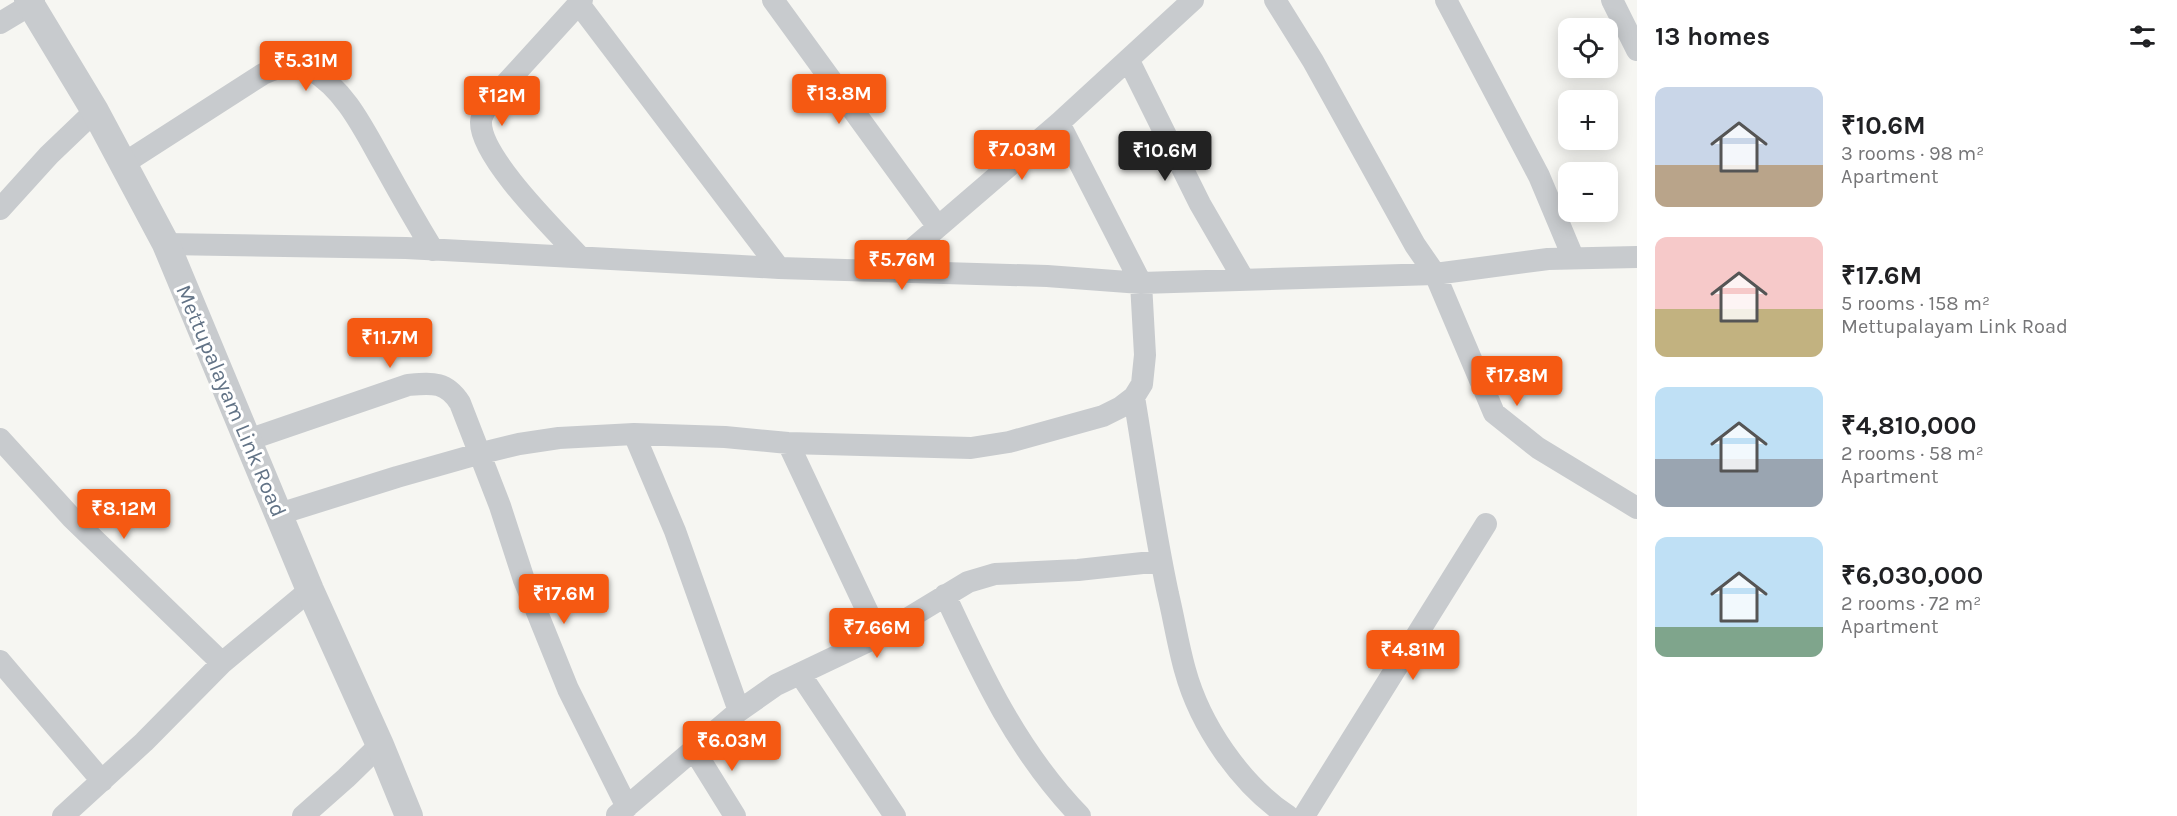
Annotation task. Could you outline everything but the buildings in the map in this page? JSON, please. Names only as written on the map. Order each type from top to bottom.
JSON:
[{"type":"street","points":[[773,0],[938,227]]},
{"type":"street","points":[[888,270],[1059,123],[1193,0]]},
{"type":"street","points":[[1275,0],[1313,61],[1415,245],[1435,274],[1494,412],[1538,448],[1637,508]]},
{"type":"street","points":[[1446,0],[1539,176],[1574,257]]},
{"type":"street","points":[[1612,0],[1637,50]]},
{"type":"street","points":[[0,23],[31,2]]},
{"type":"street","name":"Mettupalayam Link Road","points":[[31,2],[94,111],[166,244],[310,590],[380,745],[408,816]]},
{"type":"street","points":[[579,256],[505,173],[490,152],[483,135],[481,122],[490,101],[580,2],[779,268]]},
{"type":"street","points":[[1129,61],[1200,204],[1244,280]]},
{"type":"street","points":[[123,164],[263,74],[280,66],[294,65],[311,69],[328,83],[351,108],[433,250]]},
{"type":"street","points":[[0,209],[94,111]]},
{"type":"street","points":[[279,514],[478,454],[519,444],[559,438],[634,434],[725,437],[788,443],[936,448],[980,446],[1009,442],[1103,416],[1121,407],[1134,397],[1142,384],[1145,356],[1141,283],[1059,123]]},
{"type":"street","points":[[166,244],[433,250],[779,268],[1047,276],[1141,283],[1435,274],[1523,261],[1574,257],[1637,257]]},
{"type":"street","points":[[248,440],[408,385],[428,383],[442,386],[452,392],[460,403],[500,506],[524,580],[568,689],[622,812],[739,711],[776,685],[879,636],[968,582],[995,574],[1078,570],[1161,561]]},
{"type":"street","points":[[1134,397],[1161,561],[1185,672],[1209,727],[1241,774],[1261,810],[1288,816]]},
{"type":"street","points":[[634,434],[675,531],[739,711]]},
{"type":"street","points":[[0,439],[72,518],[222,663]]},
{"type":"street","points":[[788,443],[879,636]]},
{"type":"street","points":[[1304,816],[1486,524]]},
{"type":"street","points":[[63,816],[144,742],[222,663],[310,590]]},
{"type":"street","points":[[945,595],[982,675],[1025,749],[1080,816]]},
{"type":"street","points":[[0,661],[102,781]]},
{"type":"street","points":[[800,674],[895,816]]},
{"type":"street","points":[[303,816],[380,745]]},
{"type":"street","points":[[694,750],[735,816]]}]
